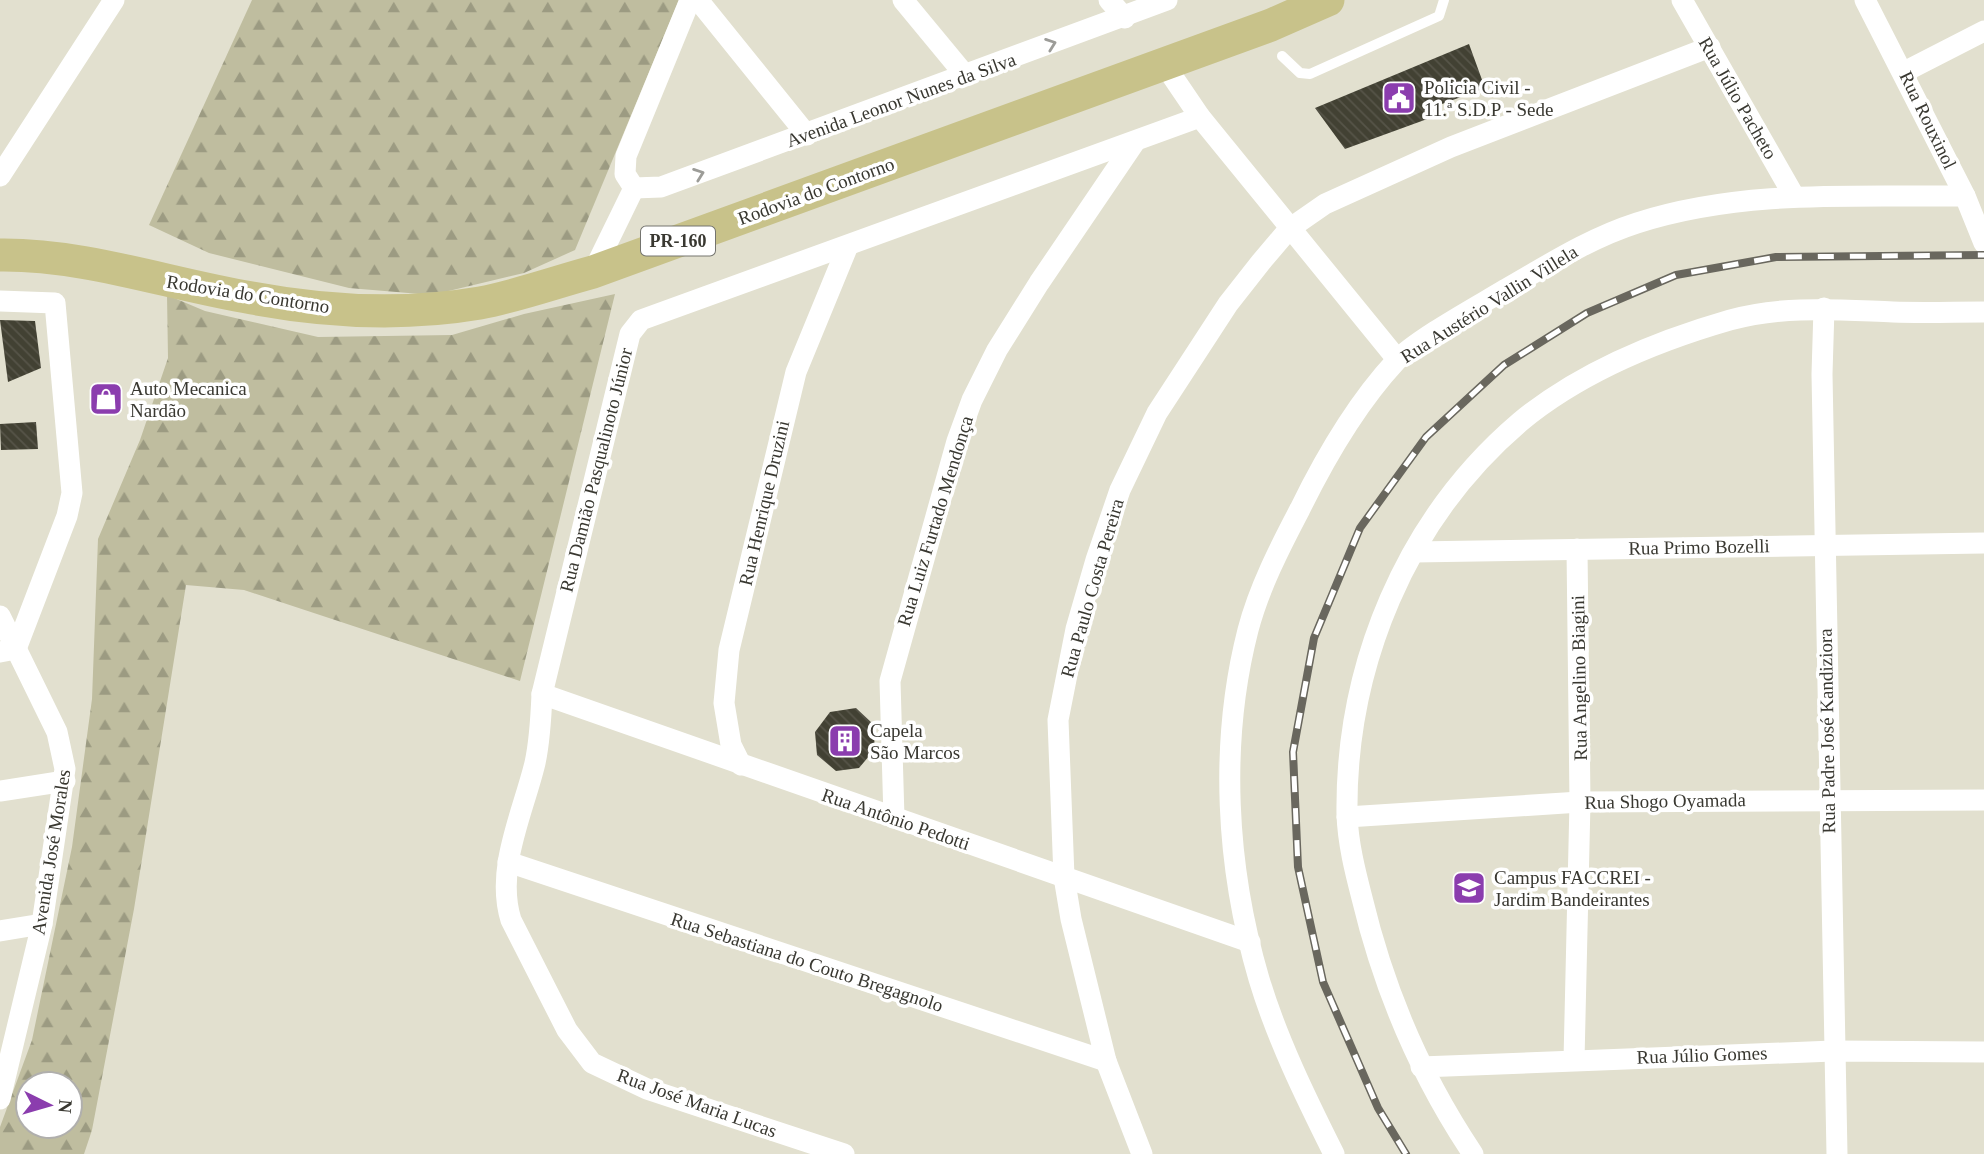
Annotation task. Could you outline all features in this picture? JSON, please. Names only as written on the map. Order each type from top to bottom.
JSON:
[{"type":"main road","name":"Rodovia do Contorno","points":[[0,255],[39,255],[250,298],[318,309],[400,312],[481,303],[593,272],[1164,64],[1328,0]]},
{"type":"street","points":[[0,176],[114,0]]},
{"type":"street","points":[[593,272],[634,188],[625,174],[626,156],[690,0]]},
{"type":"street","points":[[698,0],[807,135]]},
{"type":"street","points":[[904,0],[965,75]]},
{"type":"street","points":[[1110,0],[1125,18]]},
{"type":"street","name":"Avenida Leonor Nunes da Silva","points":[[634,188],[661,187],[1125,18],[1167,0]]},
{"type":"street","name":"Rua Júlio Pacheto","points":[[1682,0],[1794,196]]},
{"type":"street","name":"Rua Rouxinol","points":[[1865,0],[1965,195],[1984,243]]},
{"type":"street","points":[[1904,72],[1984,31]]},
{"type":"street","name":"Rua Paulo Costa Pereira","points":[[1142,1154],[1106,1061],[1079,956],[1064,877],[1058,752],[1063,690],[1076,629],[1116,502],[1157,413],[1228,304],[1289,229],[1325,204],[1451,147],[1710,47]]},
{"type":"street","points":[[1164,64],[1200,117],[1397,359]]},
{"type":"street","name":"Rua Damião Pasqualinoto Júnior","points":[[592,1062],[567,1030],[511,920],[506,903],[508,862],[537,752],[542,694],[630,334],[641,320],[1134,144],[1200,117]]},
{"type":"street","name":"Rua Luiz Furtado Mendonça","points":[[894,818],[890,681],[968,410],[997,350],[1134,144]]},
{"type":"street","name":"Rua Austério Vallin Villela","points":[[1334,1154],[1280,1037],[1259,981],[1236,861],[1230,795],[1230,735],[1249,627],[1285,537],[1316,476],[1364,403],[1397,359],[1569,253],[1626,227],[1685,212],[1794,196],[1965,195]]},
{"type":"street","name":"Rua Henrique Druzini","points":[[741,765],[731,745],[724,703],[729,650],[796,372],[847,248]]},
{"type":"street","points":[[0,300],[55,303],[72,494],[66,516],[8,650]]},
{"type":"street","points":[[1473,1154],[1421,1067],[1405,1034],[1370,933],[1354,865],[1347,817],[1349,744],[1359,686],[1378,626],[1413,552],[1432,520],[1472,468],[1521,421],[1564,391],[1626,358],[1690,333],[1734,319],[1824,308],[1984,312]]},
{"type":"street","name":"Rua Padre José Kandiziora","points":[[1824,308],[1822,374],[1828,799],[1837,1154]]},
{"type":"street","name":"Rua Primo Bozelli","points":[[1413,552],[1984,543]]},
{"type":"street","name":"Rua Angelino Biagini","points":[[1574,1060],[1580,802],[1577,549]]},
{"type":"street","name":"Avenida José Morales","points":[[0,616],[8,650],[61,743],[65,781],[42,924],[3,1072],[0,1099]]},
{"type":"street","name":"Rua Antônio Pedotti","points":[[542,694],[1250,943]]},
{"type":"street","points":[[0,791],[65,781]]},
{"type":"street","name":"Rua Shogo Oyamada","points":[[1347,817],[1580,802],[1984,800]]},
{"type":"street","name":"Rua Sebastiana do Couto Bregagnolo","points":[[508,862],[1106,1061]]},
{"type":"street","points":[[0,931],[42,924]]},
{"type":"street","name":"Rua Júlio Gomes","points":[[1421,1067],[1833,1051],[1984,1052]]},
{"type":"street","name":"Rua José Maria Lucas","points":[[592,1062],[647,1089],[844,1154]]},
{"type":"lane","points":[[1282,56],[1300,73],[1310,74],[1438,16],[1444,0]]},
{"type":"green space","points":[[252,0],[679,0],[575,250],[524,273],[432,295],[349,288],[209,253],[149,225]]},
{"type":"green space","points":[[615,294],[520,681],[244,590],[186,585],[134,909],[92,1130],[84,1154],[0,1154],[0,1127],[14,1089],[14,1140],[84,1140],[84,1070],[21,1070],[32,1040],[72,847],[92,699],[98,539],[140,440],[168,358],[167,295],[205,311],[318,337],[452,335],[524,314]]},
{"type":"building","name":"Policia Civil - 11.ª S.D.P - Sede","points":[[1469,44],[1485,88],[1426,110],[1430,118],[1345,149],[1315,108]]},
{"type":"building","points":[[0,320],[35,321],[41,368],[8,382]]},
{"type":"building","points":[[36,422],[38,449],[1,450],[0,424]]},
{"type":"building","name":"Capela São Marcos","points":[[856,708],[873,724],[875,749],[859,768],[836,771],[817,755],[815,732],[830,712]]},
{"type":"railway","points":[[1406,1154],[1378,1108],[1323,982],[1298,867],[1293,752],[1314,638],[1360,528],[1426,437],[1504,365],[1587,313],[1676,275],[1776,257],[1984,255]]},
{"type":"place","name":"Policia Civil - 11.ª S.D.P - Sede","points":[[1399,98]]},
{"type":"place","name":"Auto Mecanica Nardão","points":[[106,399]]},
{"type":"place","name":"Capela São Marcos","points":[[845,741]]},
{"type":"place","name":"Campus FACCREI - Jardim Bandeirantes","points":[[1469,888]]}]
